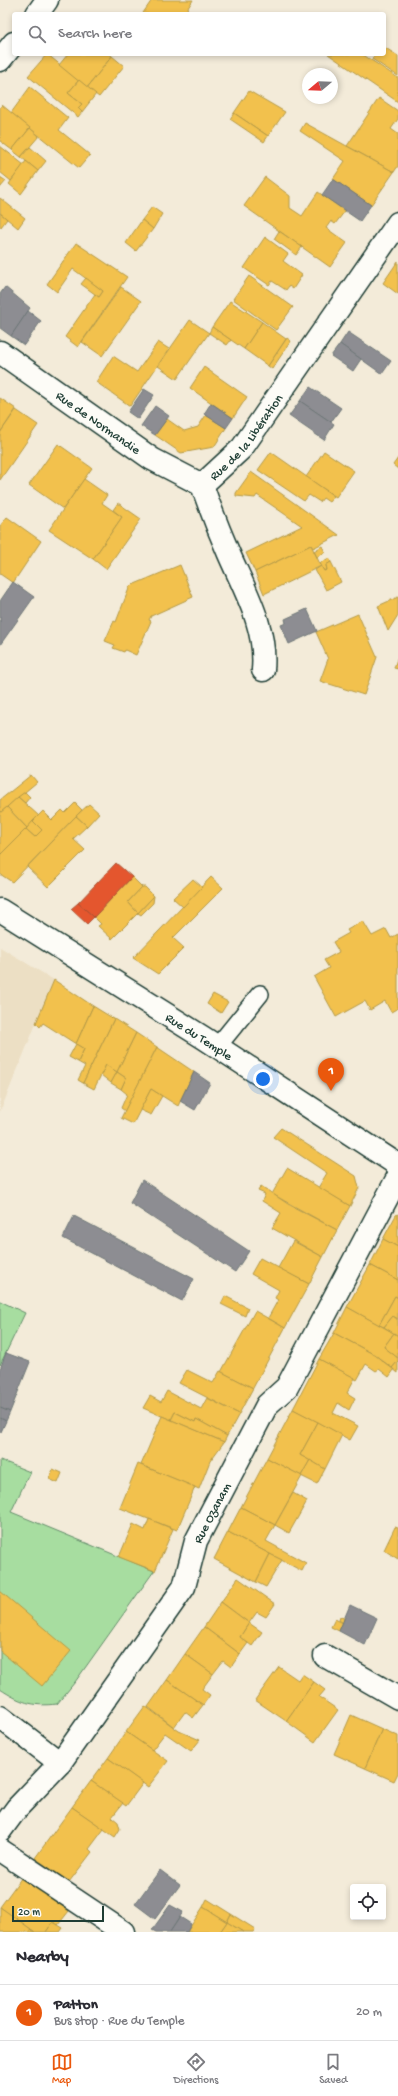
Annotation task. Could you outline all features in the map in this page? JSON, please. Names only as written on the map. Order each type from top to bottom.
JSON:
[{"type":"street","points":[[38,12],[47,0]]},
{"type":"street","points":[[0,60],[12,45]]},
{"type":"street","name":"Rue de la Libération","points":[[264,670],[265,652],[259,624],[220,534],[202,486],[242,448],[398,223]]},
{"type":"street","name":"Rue de Normandie","points":[[0,352],[152,459],[202,486]]},
{"type":"street","name":"Rue du Temple","points":[[0,910],[217,1047],[398,1165]]},
{"type":"street","name":"Rue Ozanam","points":[[0,1830],[17,1808],[60,1762],[184,1587],[196,1541],[267,1405],[287,1387],[398,1177]]},
{"type":"street","points":[[325,1656],[398,1698]]},
{"type":"street","points":[[0,1717],[60,1762]]},
{"type":"street","points":[[0,1850],[123,1932]]},
{"type":"lane","points":[[217,1047],[260,994]]},
{"type":"shaded area","points":[[0,947],[54,980],[0,1112]]},
{"type":"green space","points":[[0,1301],[25,1313],[0,1365]]},
{"type":"green space","points":[[0,1460],[30,1472],[11,1512],[154,1571],[75,1682],[57,1704],[33,1704],[20,1700],[0,1689]]},
{"type":"building: Homes","points":[[152,0],[193,0],[185,12],[144,12]]},
{"type":"building: Homes","points":[[386,48],[398,56],[398,76],[372,59],[374,56],[386,56]]},
{"type":"building: Homes","points":[[45,56],[49,56],[79,80],[68,93],[82,104],[78,108],[82,112],[78,117],[28,76]]},
{"type":"building: Homes","points":[[66,56],[112,56],[87,88],[59,65]]},
{"type":"building: Homes","points":[[112,56],[124,66],[99,97],[87,88]]},
{"type":"building: Homes","points":[[331,56],[365,56],[398,78],[398,102]]},
{"type":"building: Homes","points":[[79,80],[96,94],[82,112],[78,108],[82,104],[68,93]]},
{"type":"building: Homes","points":[[30,87],[68,118],[59,130],[90,155],[79,168],[11,113]]},
{"type":"building: Homes","points":[[249,91],[285,112],[268,136],[234,113]]},
{"type":"building: Homes","points":[[379,98],[398,111],[398,119],[391,129],[398,134],[398,166],[394,172],[347,146]]},
{"type":"building: Homes","points":[[2,105],[30,128],[12,150],[0,141],[0,108]]},
{"type":"building: Homes","points":[[234,113],[268,136],[264,142],[230,119]]},
{"type":"building: Homes","points":[[305,123],[394,172],[371,205],[333,179],[345,161],[300,131]]},
{"type":"building: Homes","points":[[30,128],[39,136],[21,157],[12,150]]},
{"type":"building: Homes","points":[[0,146],[24,165],[11,181],[0,172]]},
{"type":"building: Homes","points":[[30,147],[46,161],[38,171],[21,157]]},
{"type":"building: Homes","points":[[26,161],[38,171],[21,194],[9,184]]},
{"type":"building: Homes","points":[[0,177],[6,181],[0,188]]},
{"type":"building: Homes","points":[[265,177],[290,196],[290,208],[302,216],[318,192],[345,211],[335,224],[331,221],[326,228],[347,243],[330,267],[244,206]]},
{"type":"building: Homes","points":[[0,198],[25,218],[18,228],[0,213]]},
{"type":"building: Homes","points":[[152,207],[162,214],[153,229],[142,220]]},
{"type":"building: Homes","points":[[0,213],[7,219],[1,227],[0,227]]},
{"type":"building: Homes","points":[[142,220],[153,229],[136,251],[126,243]]},
{"type":"building: Homes","points":[[279,231],[302,247],[296,255],[274,239]]},
{"type":"building: Homes","points":[[265,237],[288,254],[283,261],[302,275],[293,289],[289,286],[286,290],[272,281],[269,285],[244,268]]},
{"type":"building: Homes","points":[[76,243],[127,277],[78,347],[65,337],[95,294],[99,297],[103,291],[73,269],[57,292],[47,284]]},
{"type":"building: Homes","points":[[398,261],[398,294],[383,283]]},
{"type":"building: Homes","points":[[249,276],[293,307],[276,330],[233,299]]},
{"type":"building: Homes","points":[[86,278],[103,291],[99,297],[81,284]]},
{"type":"building: Homes","points":[[121,287],[141,301],[102,356],[82,342]]},
{"type":"building: Homes","points":[[230,301],[262,322],[244,349],[212,327]]},
{"type":"building: Homes","points":[[190,320],[209,333],[177,379],[158,366]]},
{"type":"building: Homes","points":[[262,322],[286,339],[268,366],[244,349]]},
{"type":"building: Homes","points":[[212,327],[231,340],[227,345],[209,333]]},
{"type":"building: Homes","points":[[287,338],[291,341],[272,369],[268,366]]},
{"type":"building: Homes","points":[[158,342],[169,349],[130,406],[96,382],[113,356],[137,372]]},
{"type":"building: Homes","points":[[204,367],[247,397],[233,418],[190,388]]},
{"type":"building: Homes","points":[[0,398],[16,409],[0,433]]},
{"type":"building: Homes","points":[[16,410],[38,425],[0,480],[0,433]]},
{"type":"building: Homes","points":[[206,415],[226,428],[214,447],[181,453],[155,435],[167,419],[184,431],[198,427]]},
{"type":"building: Homes","points":[[58,444],[92,468],[63,509],[29,485]]},
{"type":"building: Homes","points":[[324,451],[354,471],[336,497],[306,477]]},
{"type":"building: Homes","points":[[271,452],[334,496],[329,502],[323,498],[320,502],[309,495],[304,501],[258,470]]},
{"type":"building: Homes","points":[[398,458],[398,469],[393,465]]},
{"type":"building: Homes","points":[[251,472],[339,535],[313,548],[311,545],[255,572],[246,553],[302,526],[257,495],[255,498],[236,496],[236,493]]},
{"type":"building: Homes","points":[[84,479],[107,495],[102,503],[122,517],[93,559],[49,530]]},
{"type":"building: Homes","points":[[118,503],[141,519],[106,569],[93,559],[122,517],[113,510]]},
{"type":"building: Homes","points":[[7,517],[41,541],[13,583],[0,574],[0,526]]},
{"type":"building: Homes","points":[[311,545],[321,566],[264,594],[255,572]]},
{"type":"building: Homes","points":[[322,546],[325,552],[317,557],[314,551]]},
{"type":"building: Homes","points":[[329,558],[331,562],[326,565],[327,570],[324,571],[320,563]]},
{"type":"building: Homes","points":[[331,562],[341,582],[326,590],[315,570],[321,566],[324,571],[327,570],[326,565]]},
{"type":"building: Homes","points":[[180,565],[193,597],[151,616],[149,620],[151,621],[136,655],[125,650],[124,652],[113,648],[115,645],[105,641],[114,621],[116,622],[130,586]]},
{"type":"building: Homes","points":[[398,597],[398,615],[388,631],[378,606]]},
{"type":"building: Homes","points":[[358,614],[377,657],[364,695],[320,681],[328,659],[316,632]]},
{"type":"building: Homes","points":[[398,656],[398,669],[394,668]]},
{"type":"building: Homes","points":[[31,775],[37,782],[0,813],[0,800]]},
{"type":"building: Homes","points":[[25,792],[30,797],[25,803],[18,797]]},
{"type":"building: Homes","points":[[18,797],[39,816],[27,828],[7,807]]},
{"type":"building: Homes","points":[[75,803],[82,810],[12,882],[0,874],[0,855],[26,829],[35,837],[42,830],[33,821],[43,811],[52,820],[62,810],[65,813]]},
{"type":"building: Homes","points":[[89,804],[99,813],[87,826],[76,816]]},
{"type":"building: Homes","points":[[7,807],[27,828],[0,855],[0,813]]},
{"type":"building: Homes","points":[[76,816],[87,826],[73,839],[85,850],[48,887],[27,867]]},
{"type":"building: Homes","points":[[33,821],[42,830],[35,837],[26,829]]},
{"type":"building: Homes","points":[[132,877],[142,887],[128,902],[138,913],[112,939],[98,926],[101,924],[94,917]]},
{"type":"building: Homes","points":[[211,877],[223,888],[173,938],[184,948],[158,974],[133,958]]},
{"type":"building: Homes","points":[[193,879],[202,887],[183,907],[173,898]]},
{"type":"building: Homes","points":[[142,887],[145,887],[154,896],[138,913],[128,902]]},
{"type":"building: Homes","points":[[154,896],[153,903],[141,915],[138,913]]},
{"type":"building: Homes","points":[[363,921],[372,936],[386,929],[391,938],[398,934],[398,1008],[391,1012],[385,1001],[370,1010],[365,1001],[336,1017],[314,977],[329,968],[324,960],[339,952],[333,942],[349,933],[347,930]]},
{"type":"building: Homes","points":[[54,980],[93,1006],[76,1044],[43,1023],[40,1027],[36,1023]]},
{"type":"building: Homes","points":[[213,994],[228,1002],[221,1013],[207,1004]]},
{"type":"building: Homes","points":[[93,1006],[114,1019],[83,1083],[78,1080],[85,1066],[78,1062],[84,1049],[76,1044]]},
{"type":"building: Homes","points":[[114,1019],[136,1033],[117,1072],[106,1065],[94,1089],[83,1083]]},
{"type":"building: Homes","points":[[136,1033],[157,1047],[125,1111],[121,1108],[127,1094],[121,1089],[126,1078],[117,1072]]},
{"type":"building: Homes","points":[[76,1044],[84,1049],[78,1062],[69,1057]]},
{"type":"building: Homes","points":[[157,1047],[194,1072],[178,1106],[151,1089],[133,1124],[121,1118]]},
{"type":"building: Homes","points":[[106,1065],[117,1072],[111,1083],[101,1075]]},
{"type":"building: Homes","points":[[117,1072],[126,1078],[121,1089],[111,1083]]},
{"type":"building: Homes","points":[[151,1089],[162,1096],[151,1115],[140,1110]]},
{"type":"building: Homes","points":[[281,1128],[356,1176],[359,1188],[350,1206],[318,1188],[327,1173],[273,1137]]},
{"type":"building: Homes","points":[[287,1168],[350,1206],[337,1230],[272,1194]]},
{"type":"building: Homes","points":[[261,1186],[288,1204],[337,1230],[323,1257],[272,1228],[281,1213],[262,1201],[265,1194],[258,1191]]},
{"type":"building: Homes","points":[[398,1214],[398,1247],[383,1239],[396,1215]]},
{"type":"building: Homes","points":[[383,1239],[398,1247],[398,1280],[370,1265]]},
{"type":"building: Homes","points":[[293,1241],[323,1257],[309,1284],[278,1268]]},
{"type":"building: Homes","points":[[260,1258],[309,1284],[285,1328],[268,1318],[278,1300],[275,1298],[279,1290],[251,1274]]},
{"type":"building: Homes","points":[[370,1265],[398,1280],[398,1298],[395,1296],[379,1325],[347,1307]]},
{"type":"building: Homes","points":[[225,1296],[248,1308],[245,1316],[221,1304]]},
{"type":"building: Homes","points":[[395,1296],[398,1298],[398,1319],[393,1316],[384,1327],[379,1325]]},
{"type":"building: Homes","points":[[347,1307],[394,1333],[384,1347],[398,1358],[398,1361],[392,1368],[375,1355],[334,1333]]},
{"type":"building: Homes","points":[[255,1311],[285,1328],[253,1388],[221,1372]]},
{"type":"building: Homes","points":[[393,1316],[398,1320],[398,1336],[384,1327]]},
{"type":"building: Homes","points":[[334,1333],[375,1355],[394,1370],[389,1377],[379,1369],[376,1371],[366,1364],[357,1380],[319,1359]]},
{"type":"building: Homes","points":[[394,1333],[398,1336],[398,1358],[384,1347]]},
{"type":"building: Homes","points":[[319,1359],[355,1378],[347,1393],[355,1398],[349,1410],[338,1403],[333,1413],[358,1426],[350,1440],[293,1409]]},
{"type":"building: Homes","points":[[398,1361],[398,1373],[392,1368]]},
{"type":"building: Homes","points":[[187,1370],[213,1383],[220,1371],[253,1388],[239,1414],[179,1383]]},
{"type":"building: Homes","points":[[167,1391],[201,1409],[207,1398],[239,1414],[227,1436],[196,1419],[195,1422],[175,1412],[171,1420],[143,1408],[150,1396],[161,1402]]},
{"type":"building: Homes","points":[[293,1409],[318,1422],[300,1455],[310,1460],[301,1476],[267,1458]]},
{"type":"building: Homes","points":[[175,1412],[195,1422],[196,1419],[227,1436],[224,1442],[171,1420]]},
{"type":"building: Homes","points":[[162,1416],[224,1442],[210,1461],[199,1489],[141,1465]]},
{"type":"building: Homes","points":[[318,1422],[342,1435],[325,1469],[300,1455]]},
{"type":"building: Homes","points":[[267,1458],[302,1476],[275,1525],[241,1507]]},
{"type":"building: Homes","points":[[310,1460],[325,1469],[317,1484],[301,1476]]},
{"type":"building: Homes","points":[[138,1464],[195,1487],[177,1530],[120,1508]]},
{"type":"building: Homes","points":[[53,1469],[62,1473],[58,1483],[49,1479]]},
{"type":"building: Homes","points":[[293,1493],[307,1501],[289,1533],[275,1525]]},
{"type":"building: Homes","points":[[241,1507],[275,1525],[266,1541],[306,1563],[302,1571],[228,1532]]},
{"type":"building: Homes","points":[[149,1519],[173,1529],[155,1571],[119,1557],[133,1524],[145,1530]]},
{"type":"building: Homes","points":[[395,1527],[398,1528],[398,1559],[384,1550]]},
{"type":"building: Homes","points":[[228,1532],[270,1554],[256,1582],[214,1559]]},
{"type":"building: Homes","points":[[270,1554],[282,1560],[266,1587],[256,1582]]},
{"type":"building: Homes","points":[[238,1578],[275,1604],[266,1617],[257,1612],[249,1623],[221,1602]]},
{"type":"building: Homes","points":[[0,1591],[71,1651],[42,1686],[0,1651]]},
{"type":"building: Homes","points":[[221,1602],[249,1623],[240,1637],[248,1643],[240,1654],[204,1627]]},
{"type":"building: Homes","points":[[340,1617],[344,1618],[343,1623],[339,1620]]},
{"type":"building: Homes","points":[[335,1619],[343,1623],[339,1631],[331,1627]]},
{"type":"building: Homes","points":[[249,1623],[262,1632],[252,1646],[240,1637]]},
{"type":"building: Homes","points":[[204,1627],[240,1654],[231,1667],[223,1661],[213,1674],[185,1654]]},
{"type":"building: Homes","points":[[185,1654],[213,1674],[202,1689],[210,1695],[203,1705],[167,1680]]},
{"type":"building: Homes","points":[[279,1667],[298,1680],[302,1674],[314,1682],[286,1721],[255,1700]]},
{"type":"building: Homes","points":[[167,1680],[203,1705],[193,1718],[185,1712],[174,1727],[148,1707]]},
{"type":"building: Homes","points":[[314,1682],[325,1690],[319,1697],[338,1710],[315,1742],[286,1721]]},
{"type":"building: Homes","points":[[145,1706],[179,1731],[200,1740],[191,1751],[165,1733],[152,1750],[126,1732]]},
{"type":"building: Homes","points":[[351,1715],[382,1729],[365,1768],[334,1754]]},
{"type":"building: Homes","points":[[382,1729],[398,1736],[398,1773],[394,1781],[365,1768]]},
{"type":"building: Homes","points":[[126,1732],[168,1761],[148,1787],[108,1758]]},
{"type":"building: Homes","points":[[108,1758],[143,1783],[126,1806],[91,1781]]},
{"type":"building: Homes","points":[[91,1781],[123,1803],[112,1817],[118,1822],[120,1829],[115,1837],[72,1807]]},
{"type":"building: Homes","points":[[72,1807],[104,1829],[89,1849],[92,1852],[69,1882],[35,1858]]},
{"type":"building: Homes","points":[[22,1877],[69,1911],[58,1925],[53,1922],[46,1932],[35,1932],[0,1907]]},
{"type":"building: Homes","points":[[207,1899],[231,1914],[227,1922],[203,1907]]},
{"type":"building: Homes","points":[[0,1907],[35,1932],[0,1932]]},
{"type":"building: Homes","points":[[203,1907],[227,1922],[220,1932],[187,1932]]},
{"type":"building: Homes","points":[[231,1914],[255,1929],[253,1932],[243,1932],[227,1922]]},
{"type":"building: Homes","points":[[53,1922],[63,1928],[60,1932],[46,1932]]},
{"type":"building: Homes","points":[[227,1922],[243,1932],[220,1932]]},
{"type":"building: Shops","points":[[116,863],[132,877],[94,917],[78,903]]},
{"type":"building: Shops","points":[[78,903],[94,917],[87,924],[71,909]]},
{"type":"building: Industry","points":[[333,179],[371,205],[360,221],[322,195]]},
{"type":"building: Industry","points":[[5,287],[30,308],[11,336],[0,328],[0,294]]},
{"type":"building: Industry","points":[[28,311],[41,321],[24,345],[11,336]]},
{"type":"building: Industry","points":[[348,332],[391,361],[382,374],[340,344]]},
{"type":"building: Industry","points":[[340,344],[361,359],[353,371],[331,356]]},
{"type":"building: Industry","points":[[310,387],[341,408],[331,422],[300,401]]},
{"type":"building: Industry","points":[[144,389],[154,395],[138,419],[128,412]]},
{"type":"building: Industry","points":[[300,401],[334,424],[324,440],[289,416]]},
{"type":"building: Industry","points":[[211,403],[233,418],[226,428],[204,414]]},
{"type":"building: Industry","points":[[155,406],[169,416],[155,435],[141,426]]},
{"type":"building: Industry","points":[[13,582],[34,597],[0,645],[0,601]]},
{"type":"building: Industry","points":[[307,609],[317,631],[289,644],[281,625],[286,623],[285,619]]},
{"type":"building: Industry","points":[[194,1072],[210,1083],[195,1110],[180,1101]]},
{"type":"building: Industry","points":[[142,1180],[249,1251],[235,1272],[130,1203]]},
{"type":"building: Industry","points":[[74,1216],[194,1279],[182,1301],[63,1238]]},
{"type":"building: Industry","points":[[6,1353],[30,1362],[10,1412],[0,1408],[0,1369]]},
{"type":"building: Industry","points":[[0,1408],[10,1412],[6,1421],[0,1418]]},
{"type":"building: Industry","points":[[0,1418],[6,1421],[1,1432],[0,1432]]},
{"type":"building: Industry","points":[[350,1605],[377,1618],[365,1645],[339,1631]]},
{"type":"building: Industry","points":[[160,1870],[180,1885],[155,1919],[135,1904]]},
{"type":"building: Industry","points":[[170,1905],[183,1912],[170,1932],[156,1932],[152,1930]]},
{"type":"building: Industry","points":[[180,1917],[191,1924],[187,1932],[170,1932]]},
{"type":"place","name":"Patton","points":[[331,1091]]}]
